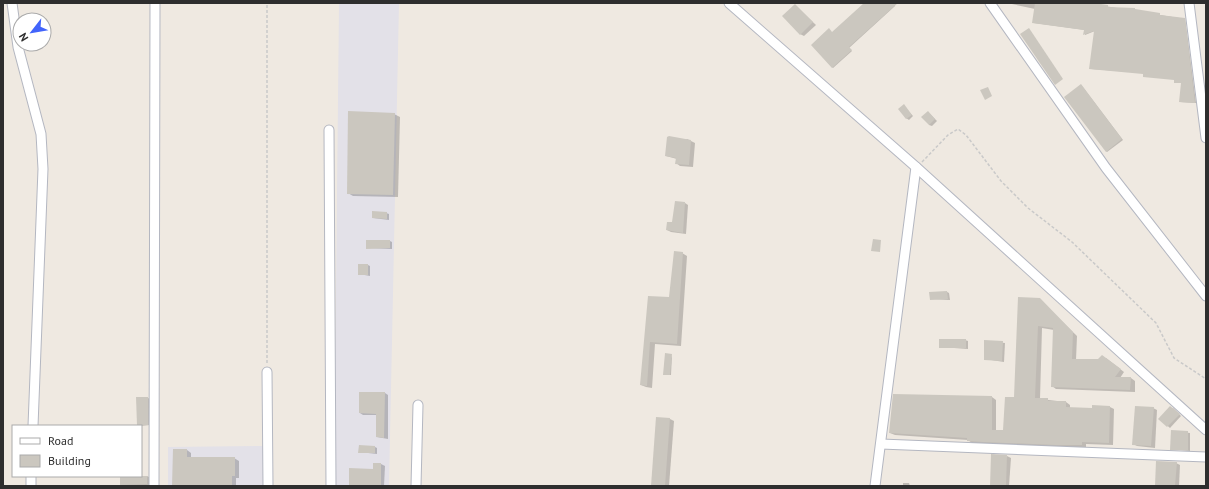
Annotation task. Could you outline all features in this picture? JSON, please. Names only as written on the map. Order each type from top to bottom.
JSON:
[{"type":"street","points":[[12,3],[18,47],[41,134],[43,169],[33,425]]},
{"type":"street","points":[[154,486],[155,3]]},
{"type":"street","points":[[728,3],[916,167],[1206,430]]},
{"type":"street","points":[[990,3],[1106,168],[1206,296]]},
{"type":"street","points":[[1189,3],[1206,135]]},
{"type":"street","points":[[329,130],[331,486]]},
{"type":"street","points":[[876,486],[916,167]]},
{"type":"street","points":[[267,372],[268,486]]},
{"type":"street","points":[[416,486],[418,405]]},
{"type":"street","points":[[881,444],[1206,457]]},
{"type":"path","points":[[267,372],[268,3]]},
{"type":"path","points":[[916,167],[948,135],[958,129],[966,135],[1001,181],[1028,208],[1072,242],[1156,323],[1174,358],[1206,379]]},
{"type":"shaded area","points":[[339,3],[399,3],[389,486],[334,486]]},
{"type":"shaded area","points":[[264,446],[264,486],[168,486],[168,447]]},
{"type":"building","points":[[864,3],[898,3],[849,47],[852,50],[832,68],[811,45],[829,28],[832,32]]},
{"type":"building","points":[[1035,3],[1094,3],[1108,5],[1108,7],[1135,8],[1160,13],[1160,15],[1185,18],[1195,103],[1179,102],[1181,83],[1174,83],[1174,80],[1143,77],[1143,74],[1089,69],[1094,31],[1083,35],[1084,30],[1032,23]]},
{"type":"building","points":[[795,4],[813,22],[800,35],[782,16]]},
{"type":"building","points":[[1029,28],[1063,79],[1055,85],[1020,34]]},
{"type":"building","points":[[1081,84],[1122,139],[1106,152],[1064,97]]},
{"type":"building","points":[[988,87],[992,96],[985,100],[980,90]]},
{"type":"building","points":[[904,104],[912,115],[906,119],[898,109]]},
{"type":"building","points":[[348,111],[395,113],[393,195],[347,194]]},
{"type":"building","points":[[928,111],[935,119],[929,125],[921,117]]},
{"type":"building","points":[[669,136],[691,140],[689,165],[675,164],[676,158],[665,156],[667,137]]},
{"type":"building","points":[[675,201],[685,202],[683,233],[666,230],[667,222],[672,222]]},
{"type":"building","points":[[372,211],[387,212],[387,219],[372,218]]},
{"type":"building","points":[[873,239],[881,240],[880,252],[871,251]]},
{"type":"building","points":[[366,240],[390,240],[390,248],[366,249]]},
{"type":"building","points":[[674,251],[683,252],[677,344],[650,342],[647,386],[640,385],[648,296],[669,297]]},
{"type":"building","points":[[358,264],[368,264],[368,275],[358,275]]},
{"type":"building","points":[[947,291],[948,299],[930,300],[929,292]]},
{"type":"building","points":[[1018,297],[1040,298],[1073,332],[1072,359],[1098,359],[1102,355],[1121,369],[1115,377],[1131,377],[1130,390],[1051,387],[1053,328],[1038,326],[1035,398],[1048,398],[1048,401],[1066,401],[1066,407],[1092,408],[1092,405],[1110,406],[1109,443],[1082,442],[1082,445],[1056,445],[983,442],[967,441],[967,438],[889,433],[893,394],[992,396],[992,430],[1003,430],[1005,397],[1014,397]]},
{"type":"building","points":[[939,339],[966,339],[966,348],[939,348]]},
{"type":"building","points":[[984,340],[1003,341],[1002,361],[984,360]]},
{"type":"building","points":[[665,353],[672,354],[670,375],[663,375]]},
{"type":"building","points":[[359,392],[385,392],[384,438],[376,437],[376,414],[359,413]]},
{"type":"building","points":[[136,397],[148,397],[148,425],[137,425]]},
{"type":"building","points":[[1135,406],[1154,407],[1151,446],[1132,445]]},
{"type":"building","points":[[1170,406],[1180,414],[1167,427],[1158,419]]},
{"type":"building","points":[[656,417],[670,418],[665,486],[651,486]]},
{"type":"building","points":[[1171,430],[1188,431],[1188,450],[1170,450]]},
{"type":"building","points":[[359,445],[375,446],[375,453],[358,453]]},
{"type":"building","points":[[173,449],[187,449],[187,457],[235,457],[235,476],[232,476],[232,486],[172,486]]},
{"type":"building","points":[[991,454],[1007,455],[1006,486],[990,486]]},
{"type":"building","points":[[1156,461],[1177,462],[1175,486],[1155,486]]},
{"type":"building","points":[[373,463],[381,463],[381,486],[349,486],[349,468],[373,469]]},
{"type":"building","points":[[147,476],[147,484],[120,485],[120,477]]}]
